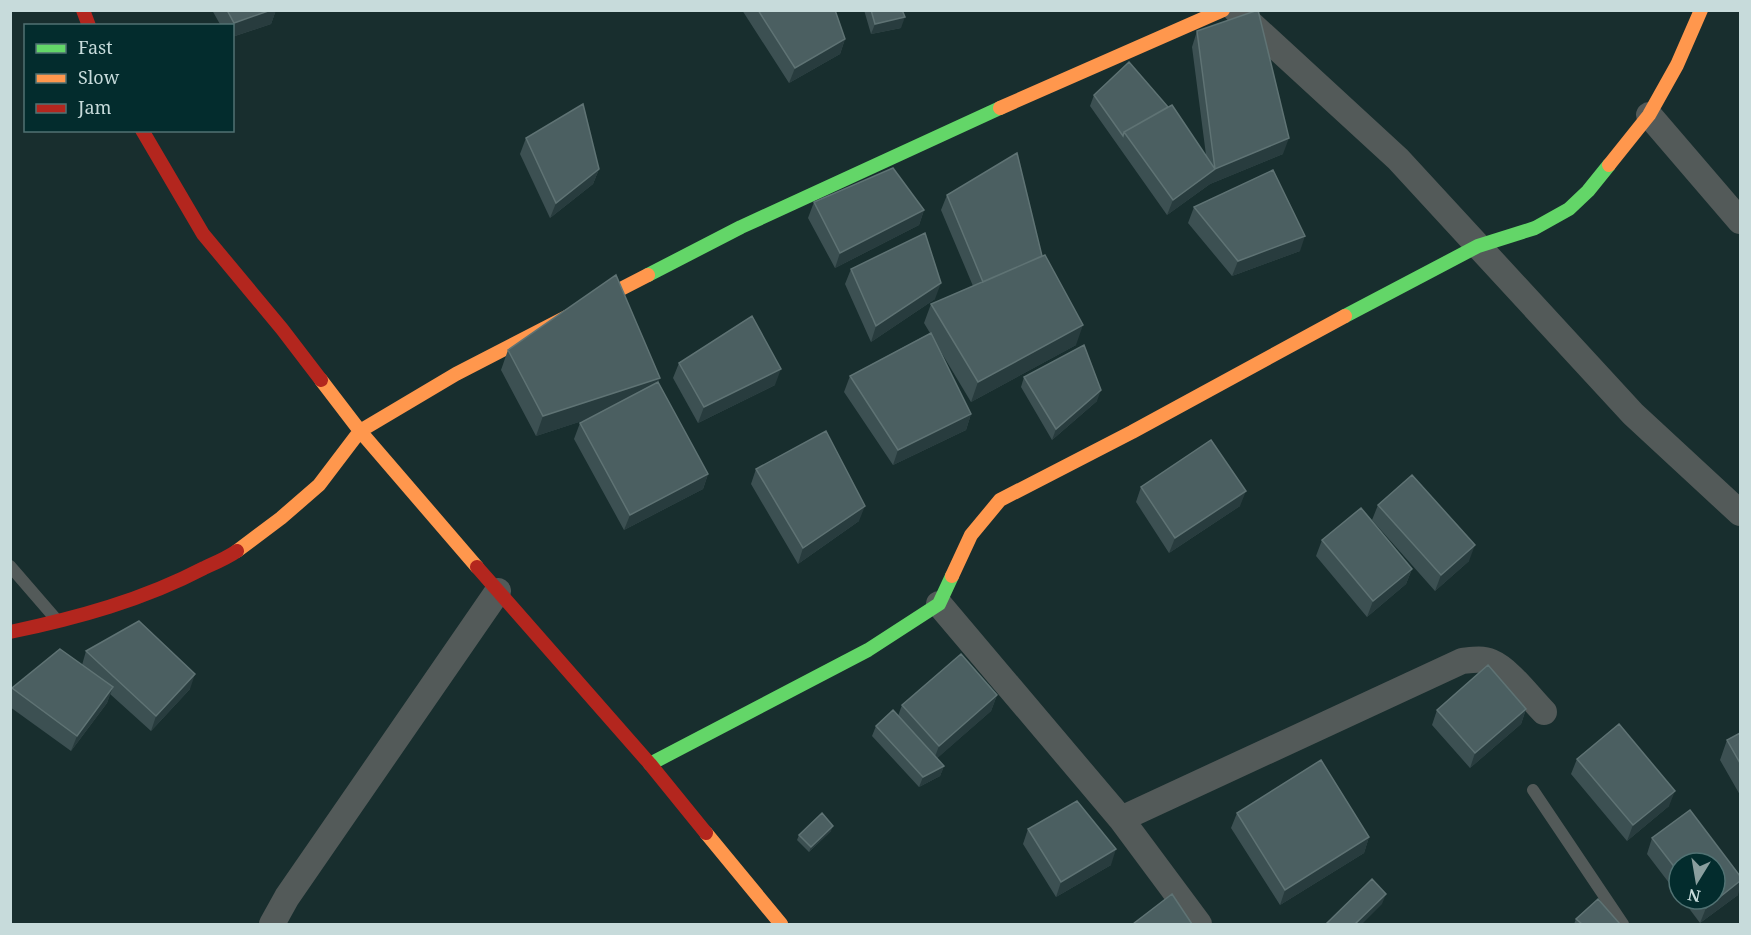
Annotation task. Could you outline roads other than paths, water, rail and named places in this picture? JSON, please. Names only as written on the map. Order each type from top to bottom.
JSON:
[{"type":"street","points":[[10,632],[57,622],[137,598],[189,576],[234,553],[319,485],[360,430],[477,363],[741,227],[1002,107],[1223,10]]},
{"type":"street","points":[[1236,10],[1398,159],[1633,414],[1740,513]]},
{"type":"street","points":[[650,764],[868,650],[939,604],[971,535],[1000,500],[1132,432],[1312,333],[1478,246],[1535,228],[1569,209],[1588,191],[1649,115],[1677,65],[1701,10]]},
{"type":"street","points":[[1649,115],[1740,221]]},
{"type":"street","points":[[143,132],[203,234],[360,430],[650,764],[781,924]]},
{"type":"street","points":[[272,924],[287,897],[498,591]]},
{"type":"street","points":[[939,604],[1120,819],[1199,924]]},
{"type":"street","points":[[1120,819],[1462,661],[1484,660],[1502,669],[1544,712]]},
{"type":"lane","points":[[10,566],[57,622]]},
{"type":"lane","points":[[1533,790],[1623,924]]}]
